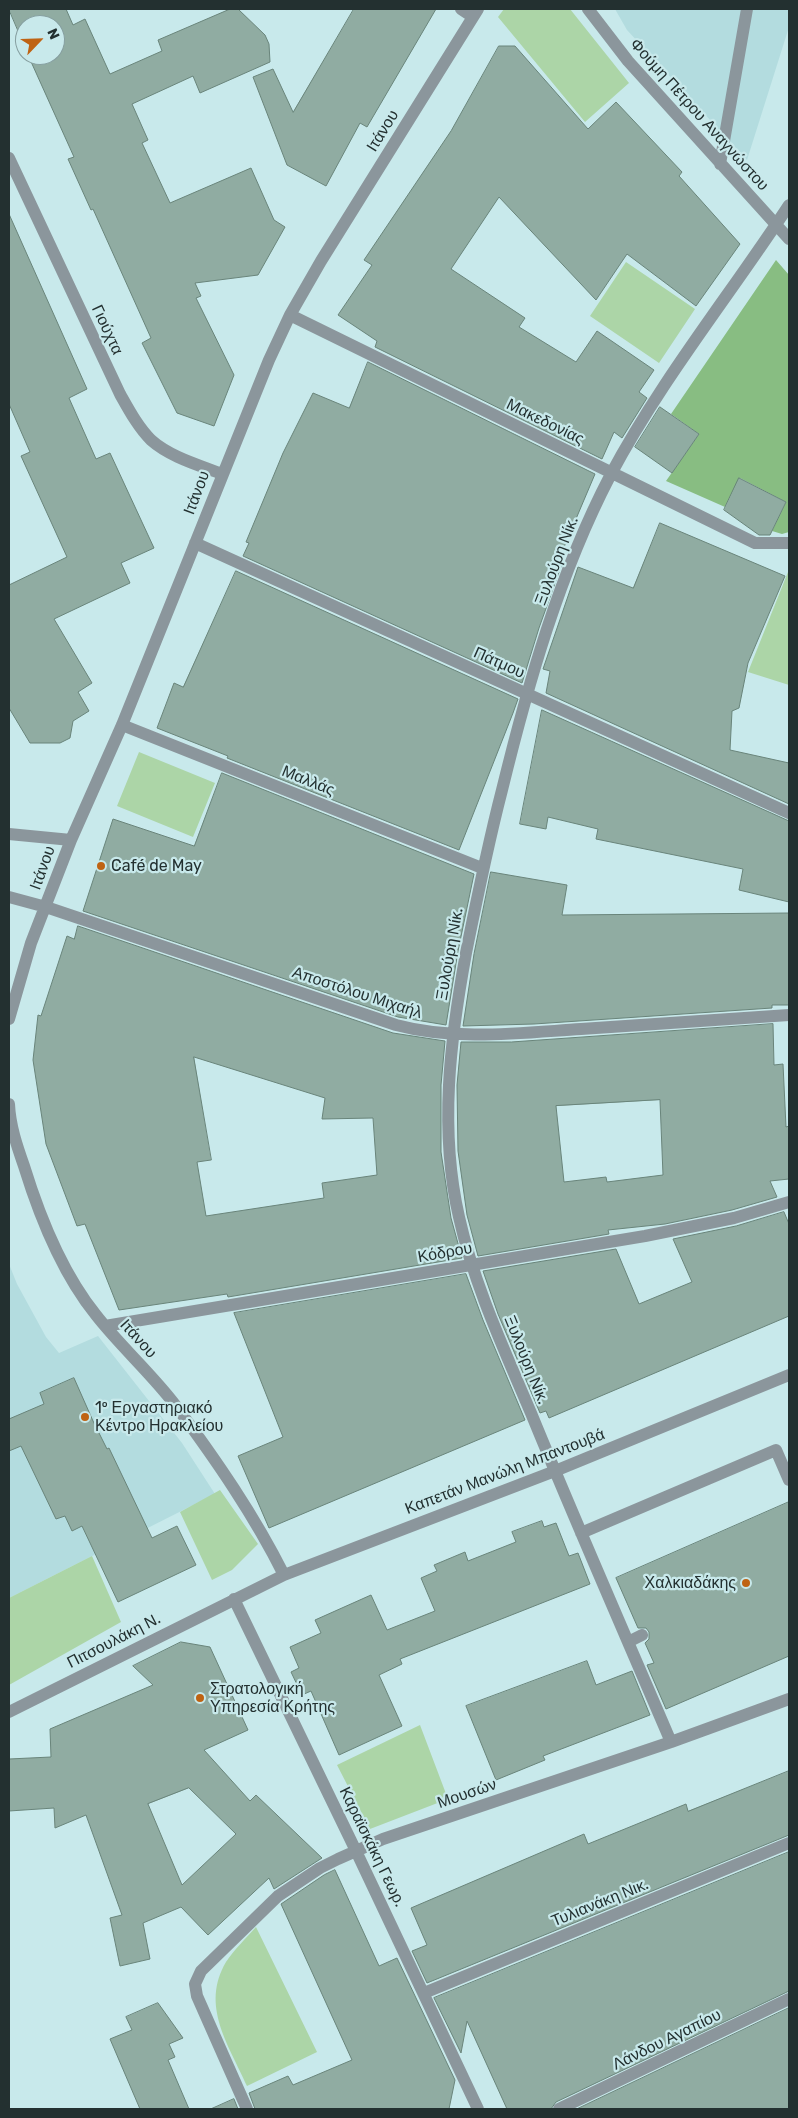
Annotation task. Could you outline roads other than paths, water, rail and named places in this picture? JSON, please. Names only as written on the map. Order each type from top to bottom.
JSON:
[{"type":"street","points":[[461,9],[475,13]]},
{"type":"street","name":"Φούμη Πέτρου Αναγνώστου","points":[[588,9],[628,61],[789,239]]},
{"type":"street","points":[[720,164],[747,9]]},
{"type":"street","name":"Ιτάνου","points":[[9,1018],[30,943],[46,907],[71,840],[122,725],[249,407],[290,315],[321,261],[475,13]]},
{"type":"street","name":"Γιούχτα","points":[[9,158],[120,394],[138,424],[153,441],[163,448],[222,474]]},
{"type":"street","name":"Ξυλούρη Νίκ.","points":[[671,1742],[555,1471],[489,1312],[472,1265],[459,1218],[452,1171],[448,1092],[453,1035],[482,868],[528,694],[546,634],[575,553],[612,472],[680,362],[789,205]]},
{"type":"street","name":"Μακεδονίας","points":[[290,315],[755,543],[789,543]]},
{"type":"street","name":"Πάτμου","points":[[195,543],[789,813]]},
{"type":"street","name":"Μαλλάς","points":[[122,725],[482,868]]},
{"type":"street","points":[[9,834],[71,840]]},
{"type":"street","name":"Αποστόλου Μιχαήλ","points":[[9,897],[46,907],[396,1025],[426,1032],[453,1035],[517,1033],[789,1015]]},
{"type":"street","name":"Ιτάνου","points":[[9,1111],[15,1139],[40,1216],[76,1286],[105,1326],[175,1405],[218,1463],[256,1521],[284,1575]]},
{"type":"street","name":"Κόδρου","points":[[105,1326],[686,1228],[789,1202]]},
{"type":"street","name":"Καπετάν Μανώλη Μπαντουβά","points":[[234,1599],[284,1575],[555,1471],[789,1375]]},
{"type":"street","points":[[581,1533],[776,1450],[789,1480]]},
{"type":"street","name":"Πιτσουλάκη Ν.","points":[[9,1712],[234,1599]]},
{"type":"street","name":"Καραϊσκάκη Γεωρ.","points":[[234,1599],[478,2109]]},
{"type":"street","points":[[628,1642],[642,1635]]},
{"type":"street","name":"Μουσών","points":[[247,2109],[197,1996],[195,1984],[201,1972],[278,1896],[320,1868],[383,1839],[671,1742],[789,1699]]},
{"type":"street","name":"Τυλιανάκη Νικ.","points":[[424,1993],[789,1843]]},
{"type":"street","name":"Λάνδου Αγαπίου","points":[[559,2109],[789,2000]]},
{"type":"place","name":"Café de May","points":[[101,866]]},
{"type":"place","name":"1⁰ Εργαστηριακό Κέντρο Ηρακλείου","points":[[85,1417]]},
{"type":"place","name":"Χαλκιαδάκης","points":[[746,1583]]},
{"type":"place","name":"Στρατολογική Υπηρεσία Κρήτης","points":[[200,1698]]}]
